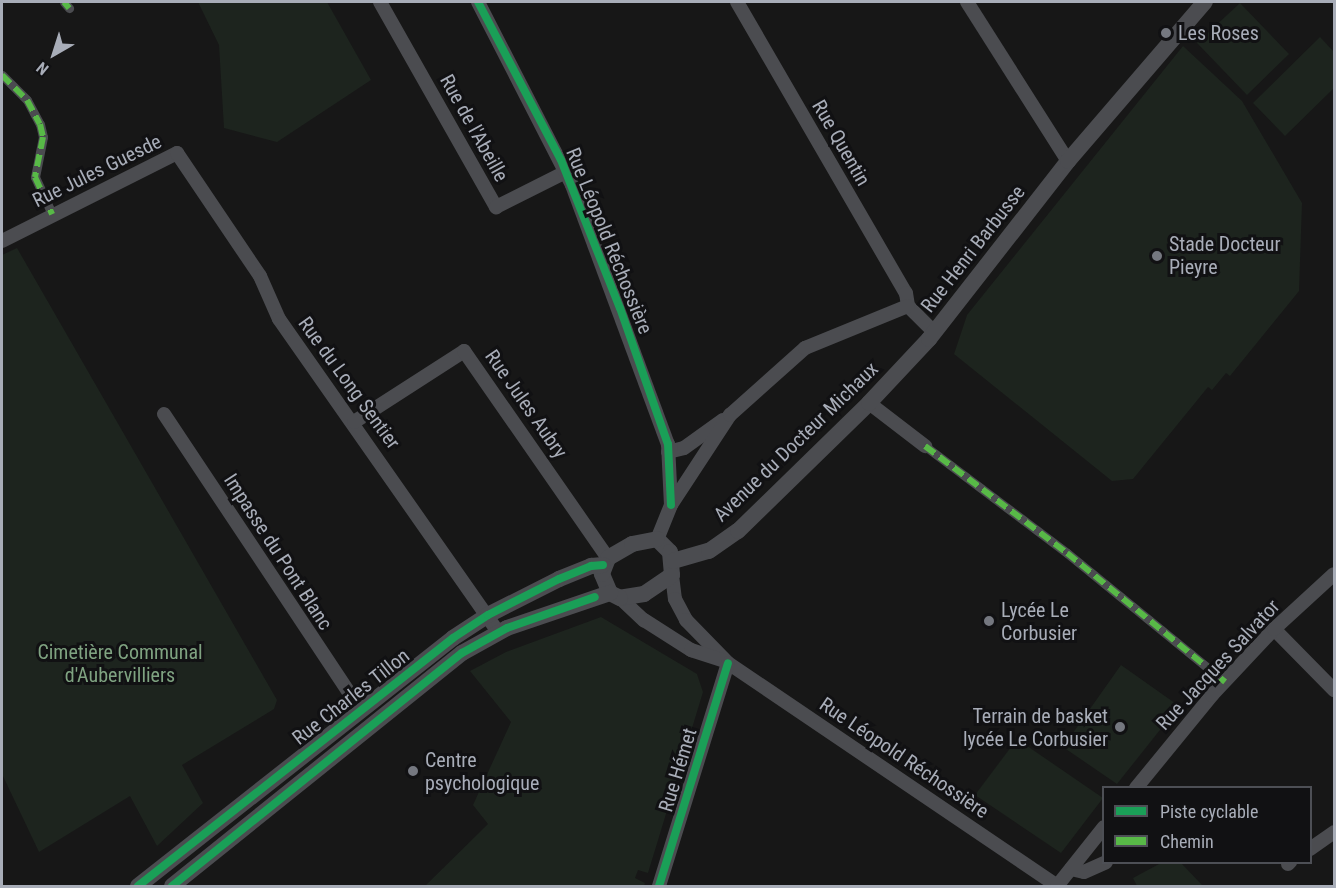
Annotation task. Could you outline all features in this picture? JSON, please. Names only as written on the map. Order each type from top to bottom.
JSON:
[{"type":"street","name":"Rue de l'Abeille","points":[[380,2],[496,207],[566,172]]},
{"type":"street","name":"Rue Léopold Réchossière","points":[[478,2],[566,172],[620,308],[668,452],[671,505],[657,538]]},
{"type":"street","name":"Rue Quentin","points":[[737,2],[906,293],[908,306]]},
{"type":"street","points":[[968,2],[1068,161]]},
{"type":"street","name":"Rue Henri Barbusse","points":[[671,505],[730,415],[805,348],[908,306],[934,332],[1068,161],[1204,2]]},
{"type":"street","points":[[2,75],[27,100],[40,124],[43,137],[35,177],[52,214]]},
{"type":"street","name":"Rue Jules Guesde","points":[[2,241],[177,153]]},
{"type":"street","name":"Rue du Long Sentier","points":[[177,153],[260,276],[279,319],[336,403],[354,422],[498,632]]},
{"type":"street","name":"Avenue du Docteur Michaux","points":[[615,596],[644,594],[673,568],[709,551],[738,531],[869,403],[934,332]]},
{"type":"street","name":"Rue Jules Aubry","points":[[354,422],[464,351],[606,562]]},
{"type":"street","points":[[869,403],[1067,553],[1225,682]]},
{"type":"street","name":"Impasse du Pont Blanc","points":[[164,414],[361,710]]},
{"type":"street","points":[[668,452],[684,448],[730,415]]},
{"type":"street","points":[[657,538],[673,568]]},
{"type":"street","name":"Rue Charles Tillon","points":[[138,886],[361,710],[488,615],[559,579],[606,562],[632,544],[657,538]]},
{"type":"street","points":[[606,562],[615,596]]},
{"type":"street","name":"Rue Léopold Réchossière","points":[[673,568],[675,599],[686,620],[729,663],[1057,886]]},
{"type":"street","name":"Rue Jacques Salvator","points":[[1138,786],[1225,682],[1274,629],[1335,574]]},
{"type":"street","name":"Rue Léopold Réchossière","points":[[615,596],[644,621],[691,650],[729,663]]},
{"type":"street","name":"Rue Charles Tillon","points":[[172,886],[414,689],[498,632],[615,596]]},
{"type":"street","points":[[1274,629],[1335,690]]},
{"type":"street","name":"Rue Hémet","points":[[660,886],[729,663]]},
{"type":"street","points":[[1057,886],[1102,830]]},
{"type":"street","points":[[1312,848],[1335,832]]},
{"type":"street","points":[[1071,869],[1084,873],[1102,864]]},
{"type":"green space","points":[[198,2],[327,2],[371,80],[277,142],[224,128],[219,45]]},
{"type":"green space","points":[[1240,3],[1289,54],[1247,95],[1197,43]]},
{"type":"green space","points":[[1320,37],[1334,52],[1334,88],[1285,136],[1253,103]]},
{"type":"green space","name":"Stade Docteur Pieyre","points":[[1183,46],[1242,101],[1302,203],[1299,291],[1230,376],[1226,373],[1212,390],[1208,387],[1133,479],[1112,481],[954,354],[967,315]]},
{"type":"green space","name":"Cimetière Communal d'Aubervilliers","points":[[17,248],[277,700],[274,709],[182,765],[203,803],[157,846],[130,796],[39,852],[2,774],[2,255]]},
{"type":"green space","points":[[601,617],[697,674],[703,692],[648,873],[638,870],[635,878],[645,883],[644,886],[425,886],[488,824],[473,805],[511,722],[470,671],[506,652]]},
{"type":"green space","name":"Terrain de basket lycée Le Corbusier","points":[[1121,665],[1179,706],[1117,784],[1063,747]]},
{"type":"green space","points":[[1017,739],[1102,799],[1061,853],[975,795]]},
{"type":"green space","points":[[1159,864],[1182,864],[1203,886],[1137,886],[1133,878]]},
{"type":"marked path","points":[[64,2],[69,8]]},
{"type":"marked path","points":[[2,75],[27,100],[40,124],[43,137],[35,177],[52,214]]},
{"type":"marked path","points":[[925,446],[1067,553],[1225,682]]},
{"type":"cycle path","points":[[478,2],[561,160],[620,308],[668,444],[671,505]]},
{"type":"cycle path","points":[[138,886],[453,638],[488,615],[559,579],[591,566],[603,565]]},
{"type":"cycle path","points":[[172,886],[462,653],[507,628],[595,597]]},
{"type":"cycle path","points":[[659,886],[728,663]]},
{"type":"place","name":"Les Roses","points":[[1166,33]]},
{"type":"place","name":"Stade Docteur Pieyre","points":[[1157,256]]},
{"type":"place","name":"Lycée Le Corbusier","points":[[989,621]]},
{"type":"place","name":"Terrain de basket lycée Le Corbusier","points":[[1120,727]]},
{"type":"place","name":"Centre psychologique","points":[[413,771]]}]
